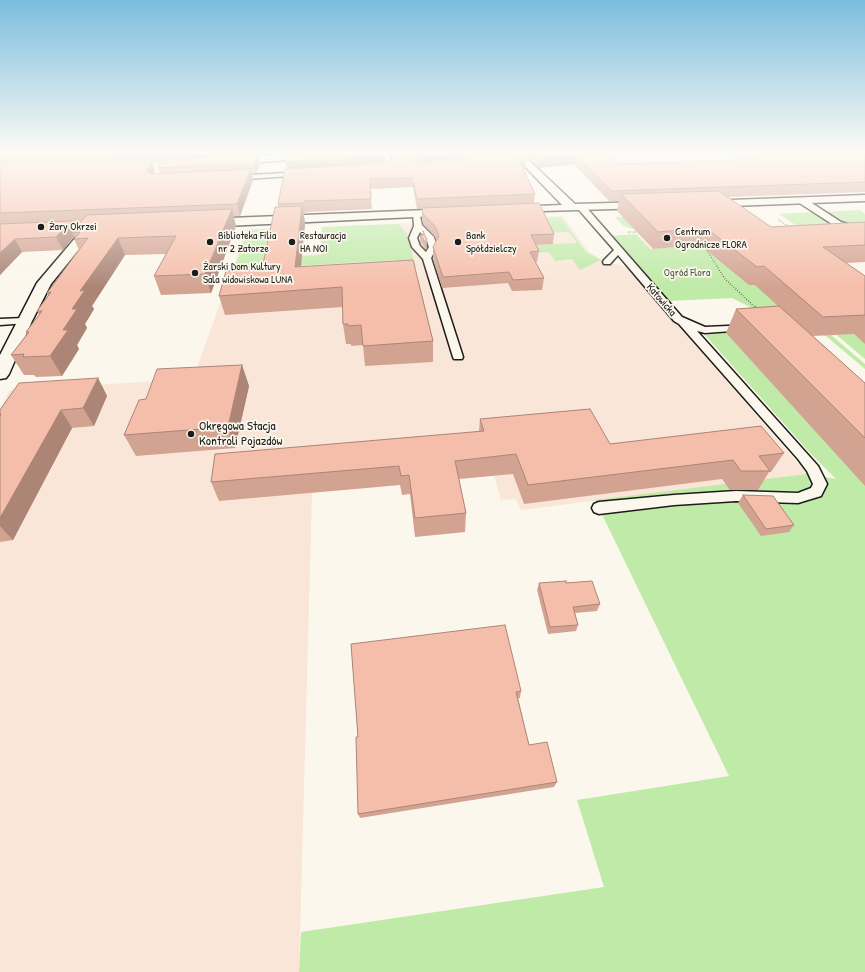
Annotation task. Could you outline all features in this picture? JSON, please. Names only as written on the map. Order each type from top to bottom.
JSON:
[{"type":"street","name":"Katowicka","points":[[565,197],[577,208]]},
{"type":"street","points":[[693,204],[865,198]]},
{"type":"street","points":[[501,210],[662,205]]},
{"type":"street","points":[[192,223],[462,212]]},
{"type":"street","points":[[0,374],[24,321],[44,283],[89,227]]},
{"type":"lane","points":[[801,200],[838,224],[865,232]]},
{"type":"lane","name":"Katowicka","points":[[577,208],[618,251],[674,316],[684,323],[706,330],[759,326]]},
{"type":"lane","points":[[416,214],[418,226],[413,238],[416,247],[427,258],[458,357]]},
{"type":"lane","points":[[418,226],[430,236],[433,247],[427,258]]},
{"type":"lane","points":[[607,262],[618,251]]},
{"type":"lane","points":[[0,322],[24,321]]},
{"type":"lane","points":[[599,508],[674,500],[736,496],[798,498],[816,492],[820,484],[813,469],[803,456],[684,323]]},
{"type":"path","points":[[777,218],[790,227]]},
{"type":"path","points":[[703,244],[725,279],[758,309]]},
{"type":"shaded area","points":[[563,216],[589,252],[607,262],[630,268],[807,474],[521,510],[516,499],[501,500],[489,457],[469,451],[475,478],[312,493],[299,972],[0,972],[0,408],[10,390],[193,379],[247,229],[272,228],[266,257],[320,254],[321,227]]},
{"type":"green space","points":[[860,210],[865,214],[865,230],[840,221],[823,212]]},
{"type":"green space","points":[[815,212],[836,226],[800,228],[779,214]]},
{"type":"green space","name":"Ogród Flora","points":[[678,215],[694,218],[865,364],[865,369],[826,336],[764,314],[732,298],[668,301],[609,236],[636,234],[651,249],[700,245],[681,226],[633,229],[624,226],[615,217]]},
{"type":"green space","points":[[561,217],[586,252],[601,260],[580,270],[572,259],[555,261],[549,252],[533,253],[513,246],[577,243],[569,232],[465,236],[434,222]]},
{"type":"green space","points":[[399,224],[407,234],[416,267],[413,270],[399,267],[397,260],[277,267],[276,270],[233,272],[248,230],[270,229],[264,258],[321,255],[322,227]]},
{"type":"green space","points":[[828,313],[865,343],[865,359],[812,314]]},
{"type":"green space","points":[[726,333],[865,485],[865,972],[299,972],[301,932],[604,887],[577,800],[729,776],[595,500],[807,474],[836,479],[809,452],[705,335]]},
{"type":"building","points":[[0,197],[240,197],[237,204],[0,213]]},
{"type":"building","points":[[279,197],[371,197],[371,199],[305,201],[304,203],[278,204]]},
{"type":"building","points":[[417,197],[456,197],[417,199]]},
{"type":"building","points":[[624,197],[728,197],[771,227],[865,222],[865,245],[823,247],[865,276],[865,315],[823,317],[764,266],[757,267],[706,228],[658,232]]},
{"type":"building","points":[[539,203],[554,234],[531,235],[539,251],[530,252],[544,278],[513,280],[509,272],[443,277],[433,247],[439,236],[435,226],[423,214],[422,208]]},
{"type":"building","points":[[302,206],[295,267],[413,260],[433,341],[363,346],[361,325],[348,326],[348,324],[343,324],[342,287],[219,296],[226,271],[262,269],[275,207]]},
{"type":"building","points":[[232,209],[205,274],[154,276],[176,236],[118,238],[80,291],[85,290],[72,309],[77,309],[63,330],[68,330],[50,356],[23,357],[24,354],[11,355],[29,332],[26,332],[42,311],[37,311],[51,292],[47,293],[88,238],[74,239],[80,232],[72,232],[87,215]]},
{"type":"building","points":[[72,221],[56,237],[15,239],[0,253],[0,224]]},
{"type":"building","points":[[423,231],[427,240],[426,243],[420,235],[424,235]]},
{"type":"building","points":[[779,306],[865,383],[865,438],[736,309]]},
{"type":"building","points":[[242,365],[228,427],[124,435],[139,400],[146,399],[157,369]]},
{"type":"building","points":[[98,378],[83,408],[61,410],[0,518],[0,410],[19,383]]},
{"type":"building","points":[[590,409],[610,444],[761,426],[784,453],[759,456],[770,471],[741,471],[733,460],[528,485],[516,454],[455,461],[466,513],[415,518],[409,475],[401,476],[399,466],[211,482],[215,454],[484,431],[480,419]]},
{"type":"building","points":[[743,495],[773,496],[794,525],[766,529]]},
{"type":"building","points":[[566,581],[566,583],[592,581],[600,604],[573,607],[578,625],[550,627],[539,583]]},
{"type":"building","points":[[505,625],[521,691],[516,692],[529,745],[547,742],[557,782],[358,814],[356,737],[358,737],[351,644]]},
{"type":"place","name":"Żary Okrzei","points":[[41,227]]},
{"type":"place","name":"Centrum Ogrodnicze FLORA","points":[[667,238]]},
{"type":"place","name":"Biblioteka Filia nr 2 Zatorze","points":[[210,242]]},
{"type":"place","name":"Restauracja HA NOI","points":[[292,242]]},
{"type":"place","name":"Bank Spółdzielczy","points":[[458,242]]},
{"type":"place","name":"Żarski Dom Kultury Sala widowiskowa LUNA","points":[[195,273]]},
{"type":"place","name":"Okręgowa Stacja Kontroli Pojazdów","points":[[191,434]]}]
